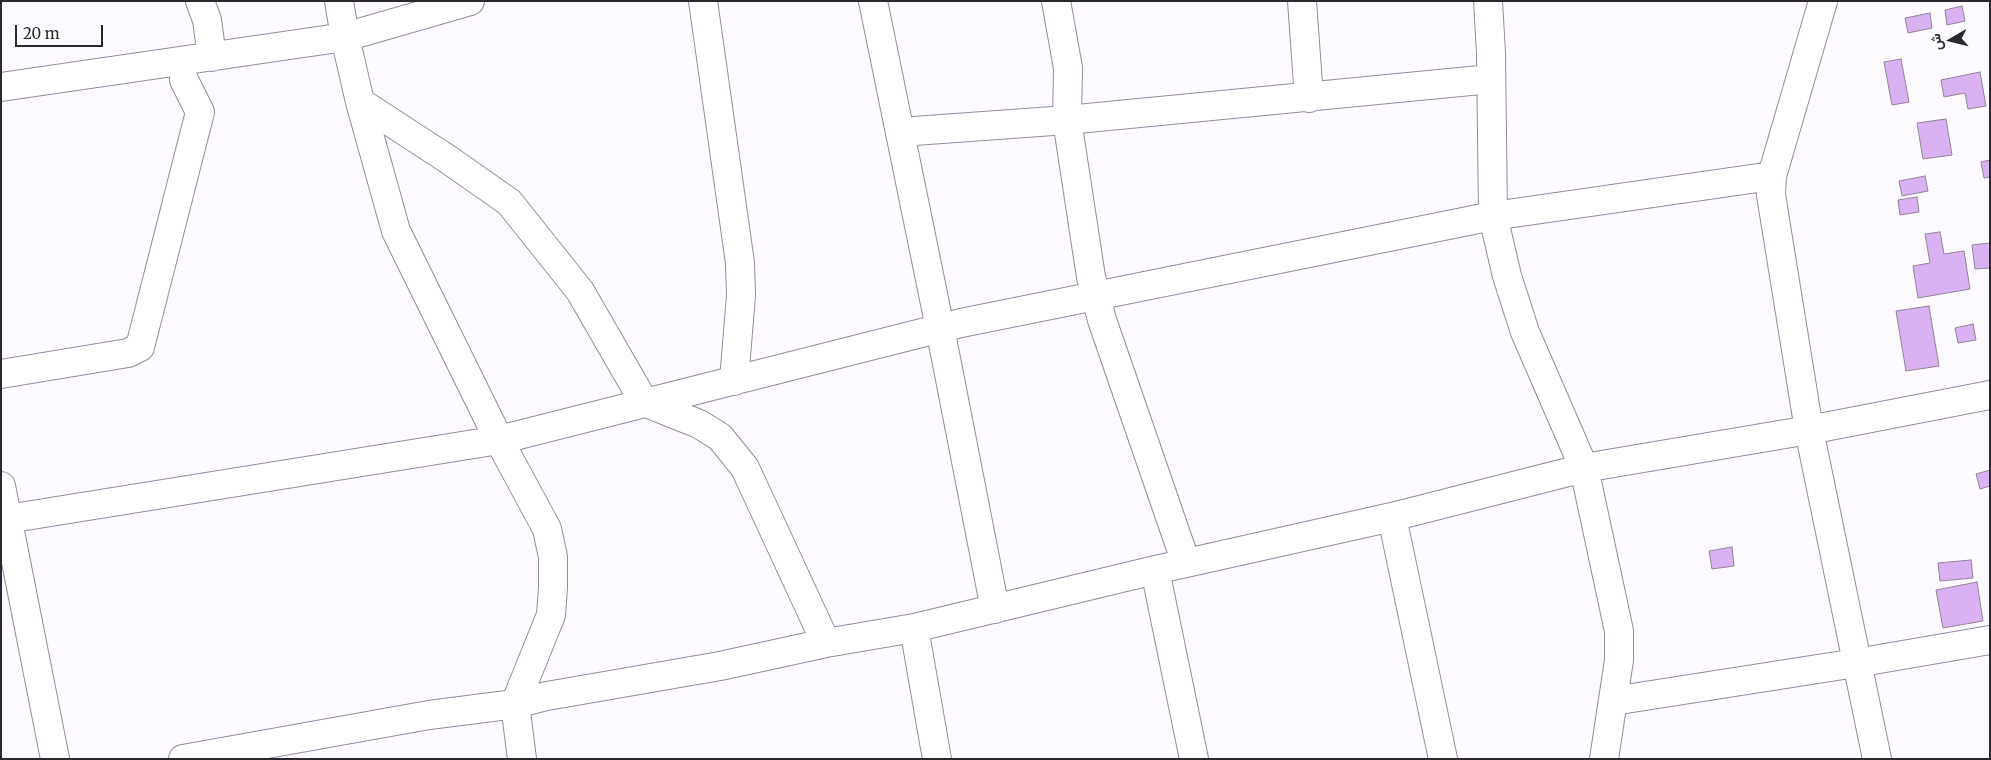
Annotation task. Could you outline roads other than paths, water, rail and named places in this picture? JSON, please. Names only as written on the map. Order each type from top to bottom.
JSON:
[{"type":"street","points":[[200,1],[206,20],[212,57]]},
{"type":"street","points":[[339,1],[345,38],[360,102],[396,231],[499,440],[547,529],[553,557],[554,586],[551,614],[515,704],[522,759]]},
{"type":"street","points":[[1,87],[345,38],[470,1]]},
{"type":"street","points":[[703,1],[740,263],[741,295],[734,381]]},
{"type":"street","points":[[873,1],[995,609]]},
{"type":"street","points":[[1056,1],[1068,68],[1067,120],[1091,277],[1102,320],[1186,563]]},
{"type":"street","points":[[1302,1],[1309,98]]},
{"type":"street","points":[[1488,1],[1493,216],[1507,276],[1524,332],[1584,468],[1619,631],[1619,660],[1604,759]]},
{"type":"street","points":[[1823,1],[1772,176],[1772,195],[1809,430],[1877,759]]},
{"type":"street","points":[[900,132],[1067,120],[1491,79]]},
{"type":"street","points":[[1,374],[128,353],[140,347],[200,112],[184,80]]},
{"type":"street","points":[[360,102],[509,202],[580,291],[644,402],[679,415],[720,437],[745,468],[826,643]]},
{"type":"street","points":[[8,519],[499,440],[940,328],[1493,216],[1772,176]]},
{"type":"street","points":[[183,759],[429,715],[515,704],[547,696],[720,666],[826,643],[914,628],[1155,570],[1392,517],[1584,468],[1809,430],[1990,395]]},
{"type":"street","points":[[1,486],[54,759]]},
{"type":"street","points":[[1392,517],[1443,759]]},
{"type":"street","points":[[1155,570],[1194,759]]},
{"type":"street","points":[[914,628],[937,759]]},
{"type":"street","points":[[1613,700],[1856,663],[1990,640]]}]
